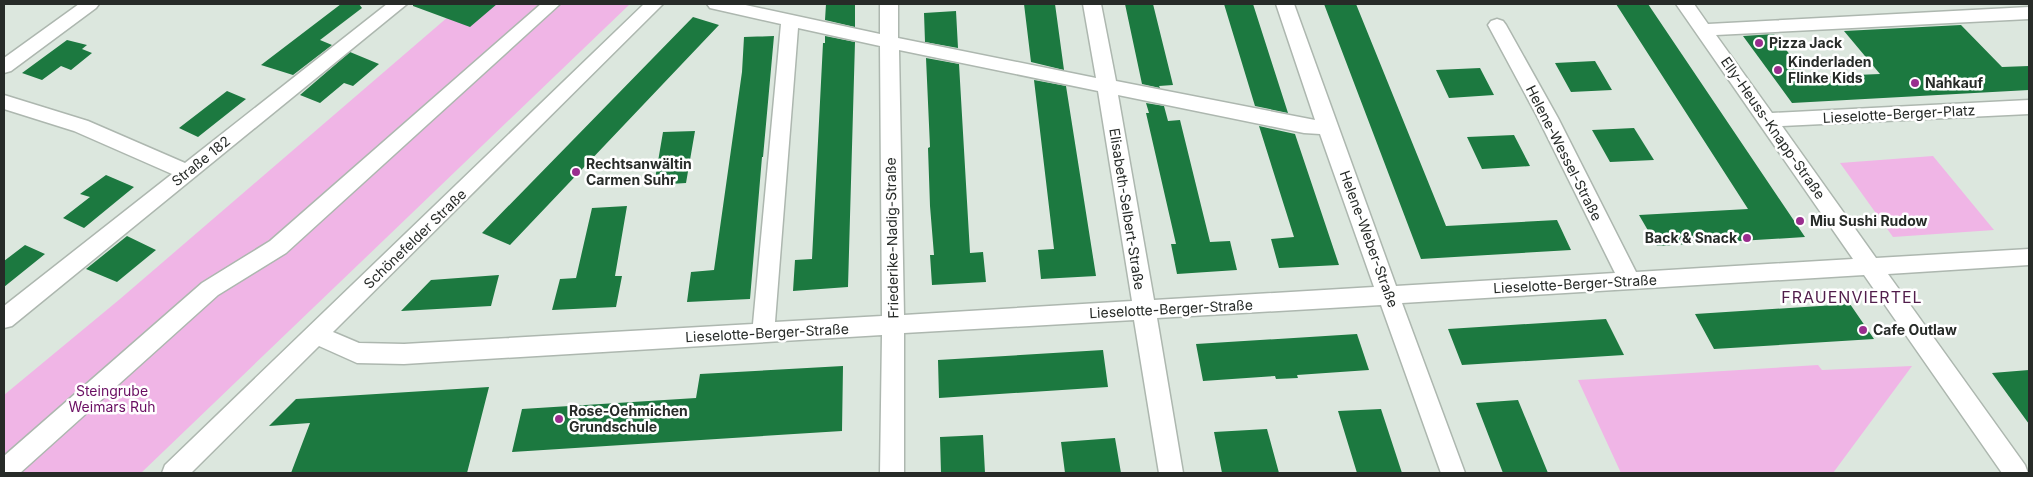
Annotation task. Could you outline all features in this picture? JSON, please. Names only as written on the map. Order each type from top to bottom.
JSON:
[{"type":"street","points":[[4,67],[90,4]]},
{"type":"street","name":"Straße 182","points":[[4,319],[398,4]]},
{"type":"street","points":[[4,472],[210,289],[278,247],[551,4]]},
{"type":"street","name":"Schönefelder Straße","points":[[174,473],[654,4]]},
{"type":"street","points":[[716,4],[888,42],[1304,126],[1328,128]]},
{"type":"street","name":"Friederike-Nadig-Straße","points":[[889,4],[893,325],[892,473]]},
{"type":"street","name":"Elisabeth-Selbert-Straße","points":[[1092,4],[1172,473]]},
{"type":"street","name":"Helene-Weber-Straße","points":[[1285,4],[1453,473]]},
{"type":"street","name":"Elly-Heuss-Knapp-Straße","points":[[1685,4],[1769,120],[2016,473]]},
{"type":"street","points":[[1703,30],[2029,12]]},
{"type":"street","points":[[762,333],[790,20]]},
{"type":"street","name":"Helene-Wessel-Straße","points":[[1497,25],[1548,118],[1630,281]]},
{"type":"street","points":[[4,102],[81,126],[187,172]]},
{"type":"street","name":"Lieselotte-Berger-Platz","points":[[1769,120],[2029,107]]},
{"type":"street","name":"Lieselotte-Berger-Straße","points":[[316,335],[357,353],[404,354],[2029,257]]},
{"type":"green space","name":"Steingrube Weimars Ruh","points":[[463,4],[630,4],[141,473],[4,473],[4,395],[120,299]]},
{"type":"green space","points":[[1933,156],[1994,230],[1893,237],[1840,163]]},
{"type":"green space","points":[[1818,365],[1822,370],[1912,366],[1833,473],[1621,473],[1578,380]]},
{"type":"building","points":[[341,4],[359,4],[362,8],[320,40],[332,45],[293,75],[261,65]]},
{"type":"building","points":[[413,4],[497,4],[470,27],[413,6]]},
{"type":"building","points":[[826,4],[855,4],[855,27],[825,20]]},
{"type":"building","points":[[1024,4],[1055,4],[1064,70],[1031,62]]},
{"type":"building","points":[[1125,4],[1153,4],[1173,85],[1159,86],[1160,88],[1142,84]]},
{"type":"building","points":[[1224,4],[1253,4],[1288,113],[1255,106]]},
{"type":"building","points":[[1324,4],[1356,4],[1446,226],[1557,220],[1571,250],[1421,259]]},
{"type":"building","points":[[1616,4],[1648,4],[1805,237],[1657,246],[1639,215],[1748,209]]},
{"type":"building","points":[[956,11],[958,48],[925,42],[924,13]]},
{"type":"building","points":[[693,17],[719,25],[510,245],[482,233]]},
{"type":"building","points":[[1961,25],[2002,67],[2029,66],[2029,90],[1792,103],[1743,36],[1774,34],[1807,77],[1880,74],[1844,31]]},
{"type":"building","points":[[774,36],[750,299],[687,302],[691,272],[714,270],[742,72],[744,37]]},
{"type":"building","points":[[825,36],[855,42],[848,287],[793,291],[795,260],[812,259],[823,43],[825,43]]},
{"type":"building","points":[[67,40],[87,45],[82,49],[92,53],[71,70],[61,66],[42,80],[22,73]]},
{"type":"building","points":[[350,52],[379,64],[353,86],[344,83],[320,103],[300,95]]},
{"type":"building","points":[[926,58],[959,64],[970,253],[983,252],[986,282],[932,285],[930,255],[934,255],[930,206],[928,148],[930,147]]},
{"type":"building","points":[[1595,61],[1612,90],[1571,92],[1555,63]]},
{"type":"building","points":[[1480,68],[1494,95],[1449,98],[1436,70]]},
{"type":"building","points":[[1034,80],[1066,86],[1096,276],[1041,279],[1038,250],[1054,249]]},
{"type":"building","points":[[227,91],[246,99],[198,137],[179,128]]},
{"type":"building","points":[[1146,103],[1164,106],[1168,121],[1180,120],[1210,242],[1230,241],[1237,270],[1177,274],[1171,244],[1176,244],[1146,113],[1149,113]]},
{"type":"building","points":[[1259,126],[1295,134],[1339,265],[1279,268],[1271,239],[1294,237]]},
{"type":"building","points":[[1634,128],[1654,160],[1610,162],[1592,130]]},
{"type":"building","points":[[695,131],[686,183],[654,185],[663,132]]},
{"type":"building","points":[[1514,135],[1530,166],[1482,169],[1467,137]]},
{"type":"building","points":[[106,175],[134,187],[84,228],[63,218],[90,197],[80,194]]},
{"type":"building","points":[[627,206],[615,276],[622,276],[616,307],[552,310],[560,279],[576,278],[592,208]]},
{"type":"building","points":[[127,236],[156,250],[117,282],[86,269]]},
{"type":"building","points":[[25,245],[45,254],[4,287],[4,261]]},
{"type":"building","points":[[499,275],[491,306],[401,311],[431,280]]},
{"type":"building","points":[[1850,304],[1874,339],[1714,349],[1695,314]]},
{"type":"building","points":[[1606,319],[1624,355],[1462,365],[1448,329]]},
{"type":"building","points":[[1357,334],[1369,370],[1297,375],[1298,378],[1276,379],[1275,376],[1203,381],[1196,344]]},
{"type":"building","points":[[1103,350],[1108,387],[939,398],[938,360]]},
{"type":"building","points":[[843,366],[842,431],[512,452],[522,409],[696,398],[700,374]]},
{"type":"building","points":[[2029,370],[2029,424],[1992,373]]},
{"type":"building","points":[[489,387],[467,473],[291,473],[310,423],[269,426],[296,399]]},
{"type":"building","points":[[1518,400],[1548,473],[1503,473],[1476,403]]},
{"type":"building","points":[[1381,409],[1402,473],[1357,473],[1338,411]]},
{"type":"building","points":[[1267,429],[1279,473],[1222,473],[1214,432]]},
{"type":"building","points":[[983,435],[985,473],[941,473],[940,437]]},
{"type":"building","points":[[1115,438],[1121,473],[1065,473],[1061,442]]},
{"type":"place","name":"Pizza Jack","points":[[1759,43]]},
{"type":"place","name":"Kinderladen Flinke Kids","points":[[1778,70]]},
{"type":"place","name":"Nahkauf","points":[[1915,83]]},
{"type":"place","name":"Rechtsanwältin Carmen Suhr","points":[[576,172]]},
{"type":"place","name":"Miu Sushi Rudow","points":[[1800,221]]},
{"type":"place","name":"Back & Snack","points":[[1747,238]]},
{"type":"place","name":"Cafe Outlaw","points":[[1863,330]]},
{"type":"place","name":"Rose-Oehmichen Grundschule","points":[[559,419]]},
{"type":"district","name":"FRAUENVIERTEL","points":[[1852,297]]}]
